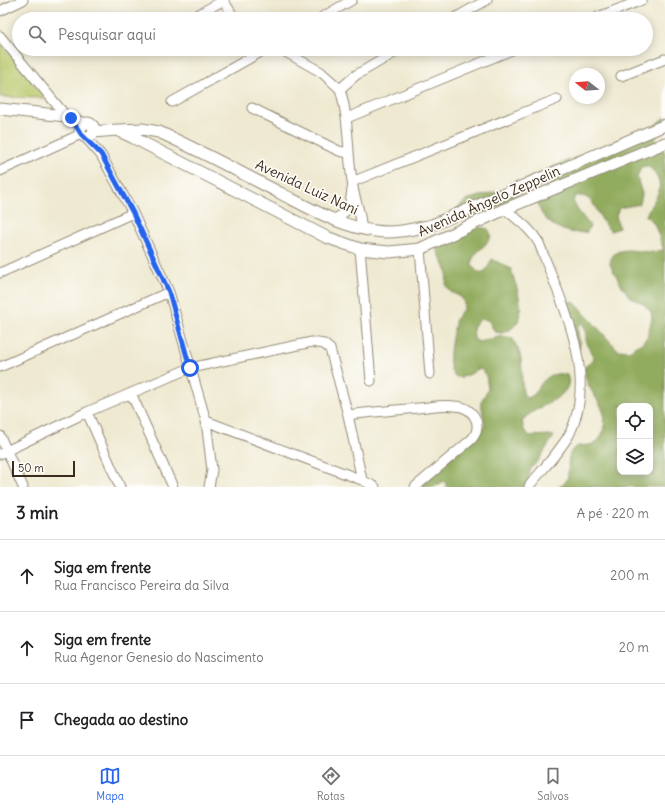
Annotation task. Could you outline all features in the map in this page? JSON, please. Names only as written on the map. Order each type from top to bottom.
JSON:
[{"type":"street","points":[[0,11],[20,0]]},
{"type":"street","points":[[202,12],[223,0],[231,12]]},
{"type":"street","points":[[331,12],[352,0]]},
{"type":"street","points":[[466,12],[486,0]]},
{"type":"street","points":[[611,12],[642,0]]},
{"type":"street","points":[[0,36],[12,50]]},
{"type":"street","points":[[17,56],[68,117],[87,131],[133,213],[169,292],[206,421],[212,470],[209,487]]},
{"type":"street","points":[[172,102],[254,56]]},
{"type":"street","points":[[292,56],[321,72],[340,89],[347,118],[352,185],[359,208],[361,229]]},
{"type":"street","points":[[340,89],[356,75],[389,56]]},
{"type":"street","points":[[347,118],[497,56]]},
{"type":"street","points":[[622,76],[665,59]]},
{"type":"street","points":[[352,185],[557,99]]},
{"type":"street","points":[[252,108],[338,151],[349,153]]},
{"type":"street","points":[[0,109],[68,117]]},
{"type":"street","name":"Avenida Luiz Nani","points":[[112,130],[142,128],[159,132],[335,219],[361,229],[377,232],[404,232],[432,225],[665,125]]},
{"type":"street","points":[[0,171],[87,131],[112,130]]},
{"type":"street","name":"Avenida Ângelo Zeppelin","points":[[112,130],[326,237],[360,249],[389,252],[420,249],[505,209],[665,143]]},
{"type":"street","points":[[335,219],[346,212],[349,208],[352,185]]},
{"type":"street","points":[[505,209],[533,233],[539,244],[569,324],[580,371],[581,398],[576,418],[569,435],[529,486]]},
{"type":"street","points":[[0,273],[133,213]]},
{"type":"street","points":[[360,249],[371,381]]},
{"type":"street","points":[[420,249],[430,374]]},
{"type":"street","points":[[0,367],[169,292]]},
{"type":"street","points":[[4,453],[87,412],[190,368],[312,342],[324,344],[330,349],[348,415],[362,480]]},
{"type":"street","points":[[131,393],[173,487]]},
{"type":"street","points":[[348,415],[448,405],[465,408],[478,419],[477,433],[472,439],[415,487]]},
{"type":"street","points":[[87,412],[120,487]]},
{"type":"street","points":[[206,421],[362,480],[375,487]]},
{"type":"street","points":[[0,436],[4,453],[23,487]]},
{"type":"green space","points":[[0,42],[45,98],[0,97]]},
{"type":"green space","points":[[665,117],[665,131],[659,133],[655,139],[665,152],[665,487],[558,487],[566,481],[568,477],[568,462],[573,449],[578,446],[590,445],[597,442],[604,430],[605,420],[603,411],[586,379],[585,367],[594,359],[586,341],[586,330],[582,323],[579,324],[579,349],[566,304],[570,301],[574,302],[618,350],[629,351],[642,343],[647,337],[652,319],[651,312],[645,305],[629,296],[610,264],[615,253],[620,251],[632,250],[651,252],[664,250],[654,223],[646,216],[658,192],[659,182],[657,176],[649,167],[641,167],[637,177],[642,194],[640,204],[619,208],[616,215],[619,228],[611,231],[602,220],[593,203],[583,196],[575,196],[573,201],[590,226],[587,232],[579,233],[562,230],[548,221],[539,207],[537,199],[552,185],[549,182],[519,193],[506,203],[477,217],[458,219],[456,209],[466,200],[506,189],[557,165],[651,128]]},
{"type":"green space","points":[[474,226],[488,229],[491,235],[489,240],[473,259],[472,264],[474,269],[481,274],[487,269],[492,259],[511,269],[519,297],[520,315],[512,329],[502,333],[495,332],[488,320],[481,319],[473,327],[474,339],[479,342],[502,336],[512,338],[520,354],[522,367],[522,388],[524,396],[527,398],[534,395],[547,378],[556,374],[567,375],[568,383],[566,390],[553,401],[528,415],[522,421],[524,430],[530,436],[554,436],[538,461],[530,469],[527,487],[446,487],[446,483],[443,481],[435,487],[417,487],[474,435],[481,432],[485,426],[481,402],[488,389],[486,375],[481,369],[478,369],[466,376],[458,377],[453,373],[450,366],[451,346],[455,321],[463,310],[464,303],[461,297],[451,292],[446,286],[447,271],[436,248],[438,245]]},
{"type":"route","points":[[71,118],[82,136],[85,137],[101,154],[133,213],[169,292],[190,368]]}]
